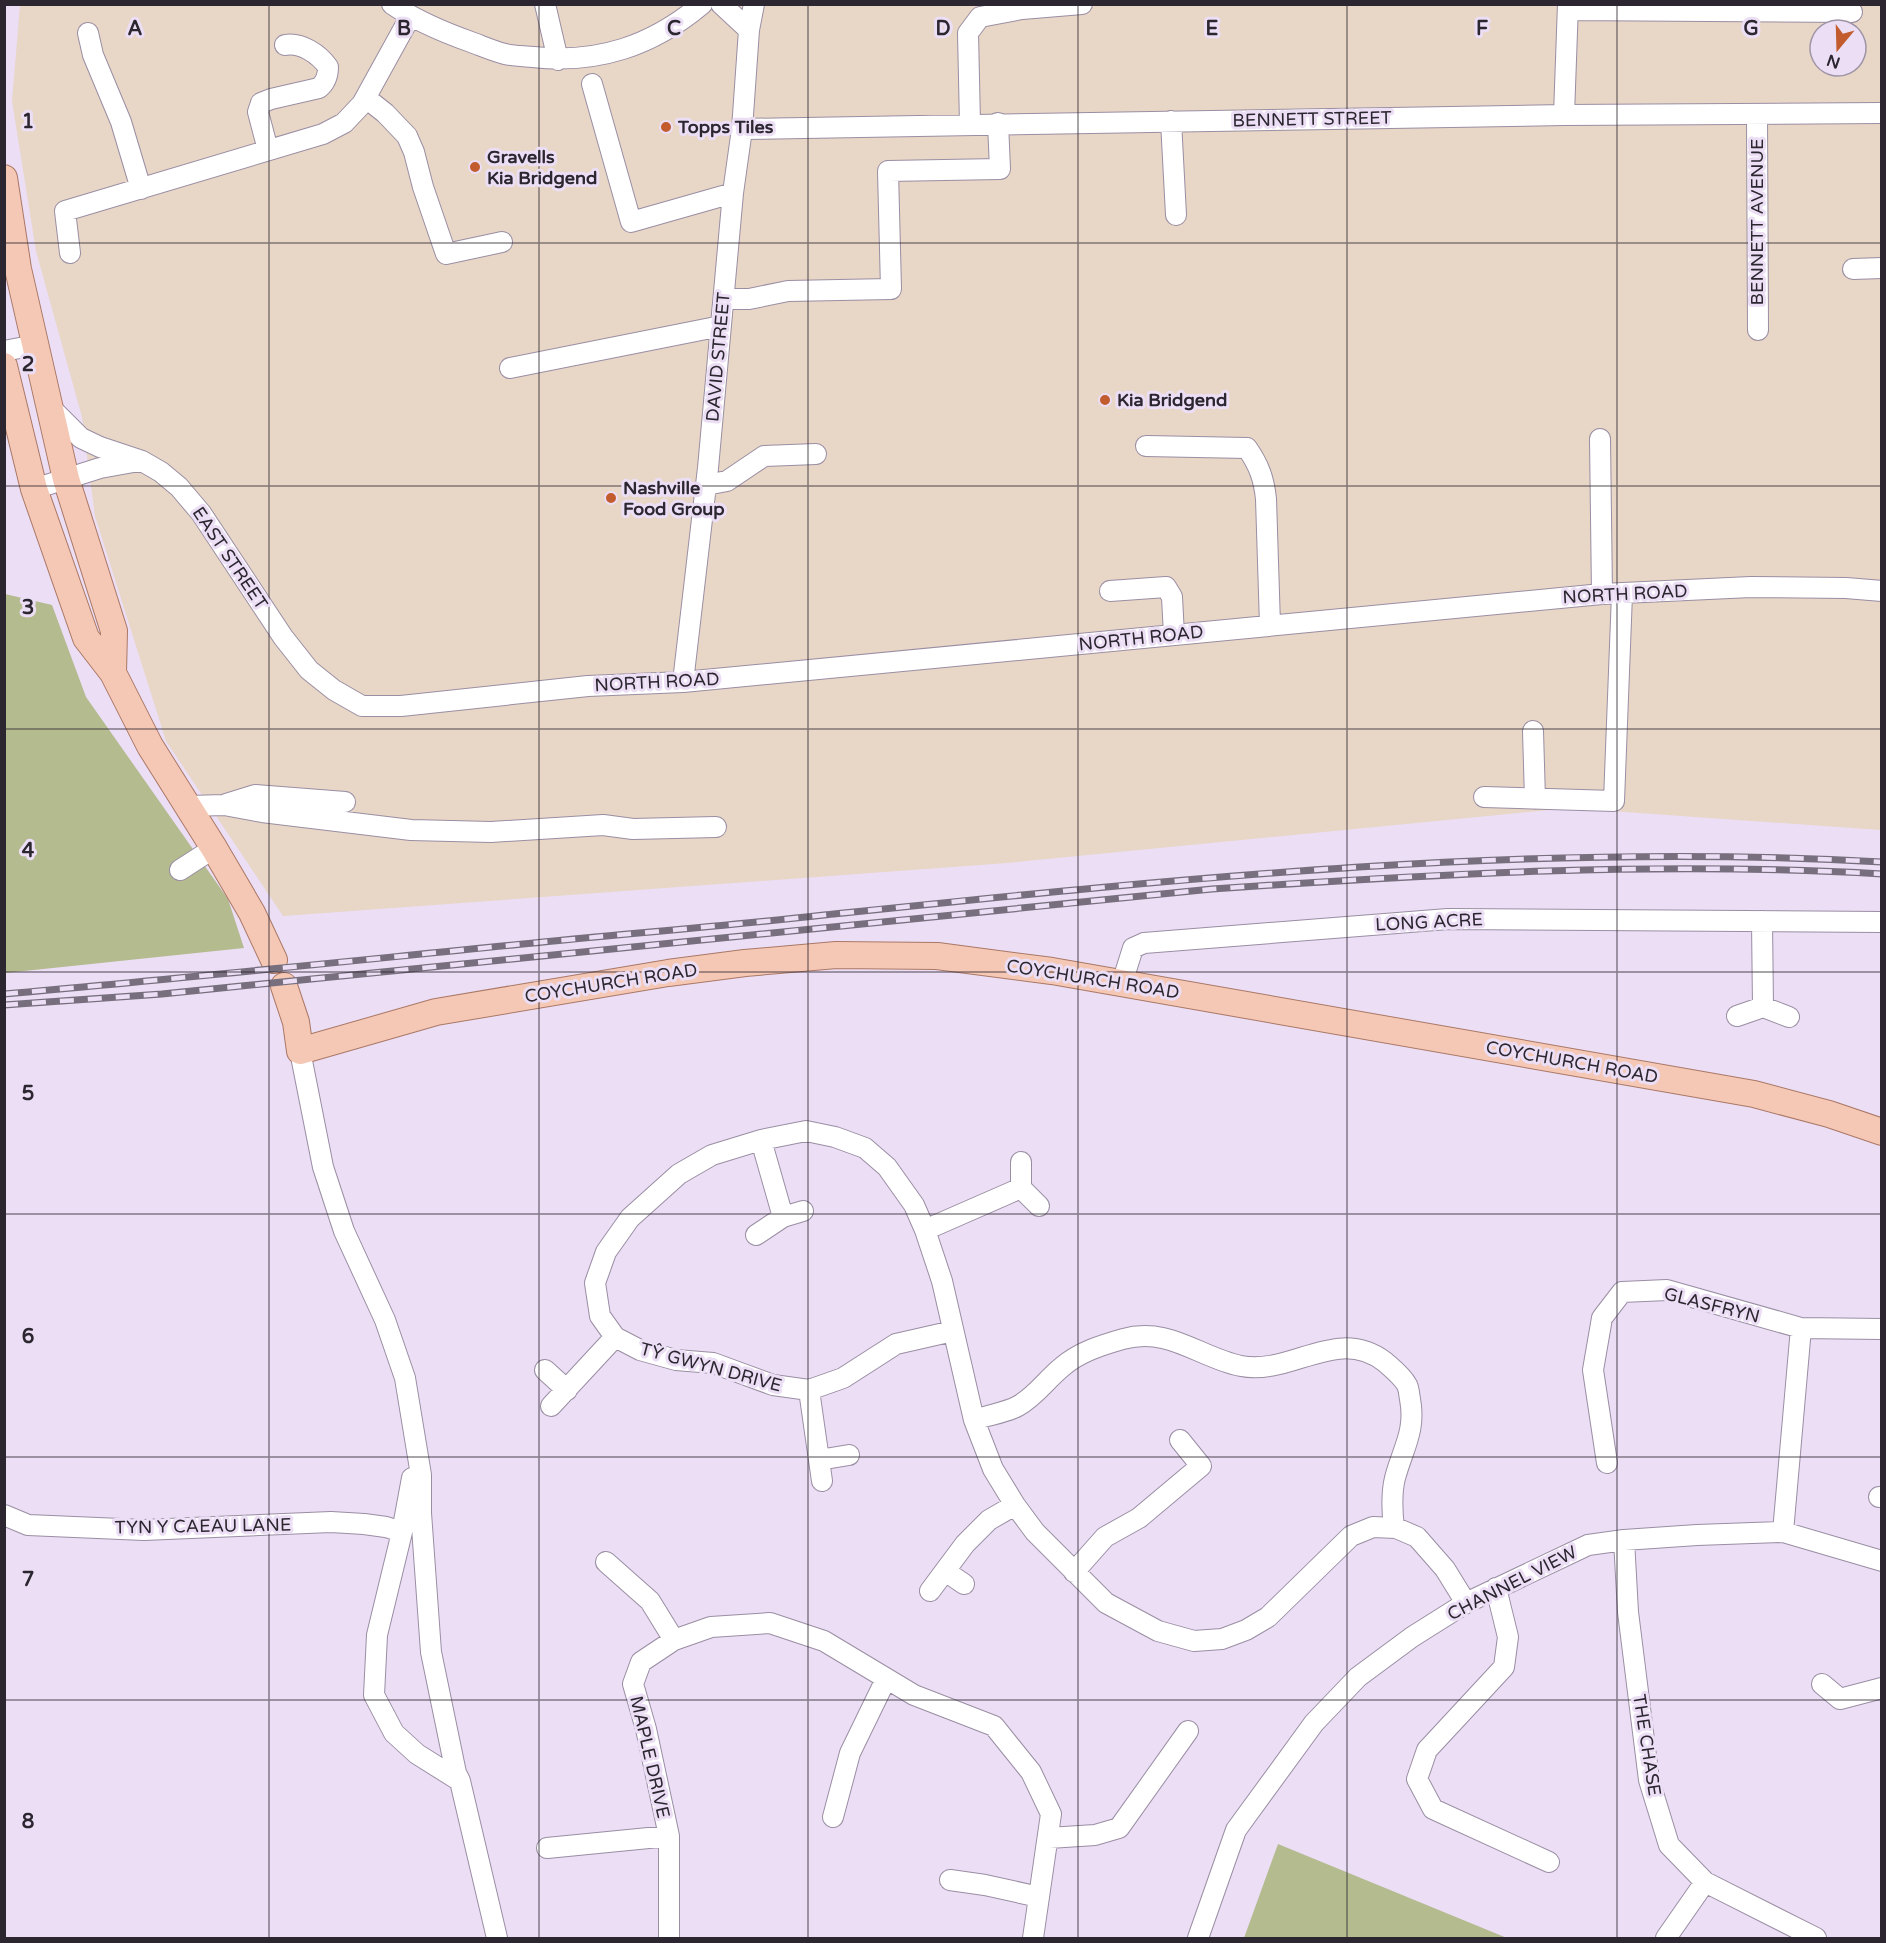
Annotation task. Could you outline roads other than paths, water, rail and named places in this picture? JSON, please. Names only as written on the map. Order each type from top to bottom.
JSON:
[{"type":"main road","points":[[4,178],[18,269],[66,479],[114,631],[113,674]]},
{"type":"main road","points":[[4,366],[34,489],[86,638],[113,674],[150,746],[189,806],[252,913],[274,960]]},
{"type":"main road","name":"COYCHURCH ROAD","points":[[300,1051],[436,1012],[668,973],[836,955],[937,956],[1052,971],[1755,1094],[1829,1114],[1881,1132]]},
{"type":"main road","points":[[284,986],[296,1022],[300,1051]]},
{"type":"street","points":[[392,4],[410,17],[454,36],[506,54],[558,60],[595,57],[633,46],[680,22],[702,4]]},
{"type":"street","points":[[546,4],[558,60]]},
{"type":"street","points":[[721,4],[749,30]]},
{"type":"street","name":"DAVID STREET","points":[[683,682],[706,485],[742,129],[749,30],[754,4]]},
{"type":"street","points":[[970,124],[968,33],[975,10],[1022,9],[1048,14],[1082,4]]},
{"type":"street","points":[[1564,115],[1568,7],[1852,12]]},
{"type":"street","points":[[70,254],[65,212],[323,134],[344,123],[366,98],[410,17]]},
{"type":"street","points":[[88,33],[93,54],[121,122],[141,189]]},
{"type":"street","points":[[268,150],[258,112],[261,103],[319,88],[325,83],[328,75],[328,67],[323,60],[305,48],[292,44],[285,45]]},
{"type":"street","points":[[592,84],[631,222],[734,193]]},
{"type":"street","points":[[366,98],[385,113],[407,136],[446,254],[501,242]]},
{"type":"street","name":"BENNETT STREET","points":[[742,129],[1564,115],[1881,113]]},
{"type":"street","name":"BENNETT AVENUE","points":[[1757,114],[1758,330]]},
{"type":"street","points":[[1171,121],[1176,215]]},
{"type":"street","points":[[724,299],[748,299],[788,291],[891,289],[888,171],[1000,169],[998,123]]},
{"type":"street","points":[[1853,269],[1881,268]]},
{"type":"street","points":[[510,368],[721,326]]},
{"type":"street","points":[[4,351],[35,345]]},
{"type":"street","name":"EAST STREET","points":[[51,408],[81,438],[142,461],[161,472],[179,487],[201,513],[277,627],[309,670],[334,690],[362,706],[401,706]]},
{"type":"street","points":[[1484,796],[1614,801],[1612,594],[1600,440]]},
{"type":"street","points":[[1146,446],[1247,448],[1258,464],[1265,482],[1270,625]]},
{"type":"street","points":[[706,485],[727,481],[764,456],[816,454]]},
{"type":"street","points":[[34,489],[100,468],[142,461]]},
{"type":"street","points":[[1110,591],[1166,587],[1172,597],[1174,635]]},
{"type":"street","name":"NORTH ROAD","points":[[401,706],[588,686],[683,682],[1612,594],[1752,587],[1846,588],[1881,591]]},
{"type":"street","points":[[1533,731],[1535,799]]},
{"type":"street","points":[[224,805],[255,795],[345,802]]},
{"type":"street","points":[[189,806],[224,805],[262,812],[411,830],[491,832],[603,825],[633,829],[716,827]]},
{"type":"street","points":[[180,870],[214,848]]},
{"type":"street","name":"LONG ACRE","points":[[1122,983],[1134,948],[1144,943],[1448,918],[1881,922]]},
{"type":"street","points":[[1762,921],[1763,1007]]},
{"type":"street","points":[[1737,1016],[1763,1007],[1789,1017]]},
{"type":"street","points":[[300,1051],[323,1167],[344,1230],[385,1320],[405,1378],[421,1475],[421,1513],[431,1652],[456,1773],[460,1781],[497,1938]]},
{"type":"street","points":[[551,1407],[615,1338],[600,1316],[595,1283],[606,1252],[630,1218],[679,1174],[712,1155],[761,1140],[806,1131],[836,1137],[865,1148],[888,1167],[914,1205],[942,1281],[974,1420],[993,1469],[1035,1532],[1106,1603],[1158,1631],[1194,1641],[1222,1639],[1246,1630],[1268,1617],[1351,1536],[1373,1527],[1394,1528],[1417,1537],[1445,1569],[1466,1603]]},
{"type":"street","points":[[761,1140],[783,1217]]},
{"type":"street","points":[[1021,1162],[1021,1188],[1039,1206]]},
{"type":"street","points":[[925,1230],[1021,1188]]},
{"type":"street","points":[[756,1234],[783,1217],[803,1211]]},
{"type":"street","name":"GLASFRYN","points":[[1607,1463],[1593,1370],[1602,1318],[1622,1292],[1667,1290],[1801,1328],[1881,1329]]},
{"type":"street","points":[[1784,1532],[1801,1328]]},
{"type":"street","name":"TŶ GWYN DRIVE","points":[[615,1338],[640,1350],[676,1360],[713,1363],[773,1385],[809,1390],[843,1378],[896,1344],[953,1331]]},
{"type":"street","points":[[974,1420],[1016,1407],[1035,1394],[1060,1368],[1079,1354],[1126,1338],[1150,1336],[1180,1341],[1241,1366],[1269,1367],[1332,1348],[1355,1349],[1377,1356],[1396,1370],[1407,1386],[1412,1410],[1409,1440],[1395,1478],[1392,1503],[1394,1528]]},
{"type":"street","points":[[545,1370],[567,1390]]},
{"type":"street","points":[[809,1390],[822,1481]]},
{"type":"street","points":[[1074,1572],[1105,1538],[1139,1518],[1201,1466],[1180,1440]]},
{"type":"street","points":[[417,1452],[402,1532],[376,1635],[374,1695],[394,1732],[417,1754],[460,1781]]},
{"type":"street","points":[[819,1460],[849,1455]]},
{"type":"street","points":[[930,1591],[965,1544],[989,1520],[1015,1505]]},
{"type":"street","name":"TYN Y CAEAU LANE","points":[[4,1515],[28,1525],[121,1529],[154,1530],[331,1522],[386,1527],[402,1532]]},
{"type":"street","name":"CHANNEL VIEW","points":[[1197,1938],[1236,1830],[1314,1723],[1358,1677],[1412,1637],[1466,1603],[1588,1545],[1624,1540],[1784,1532],[1881,1561]]},
{"type":"street","name":"THE CHASE","points":[[1624,1540],[1628,1612],[1649,1780],[1669,1845],[1705,1882],[1816,1938]]},
{"type":"street","points":[[606,1562],[650,1600],[674,1640]]},
{"type":"street","points":[[945,1571],[964,1584]]},
{"type":"street","points":[[1496,1588],[1509,1637],[1504,1666],[1427,1750],[1417,1779],[1433,1809],[1549,1862]]},
{"type":"street","name":"MAPLE DRIVE","points":[[669,1938],[669,1836],[646,1729],[633,1684],[641,1662],[674,1640],[711,1627],[771,1623],[824,1641],[915,1695],[994,1726],[1031,1772],[1051,1814],[1033,1938]]},
{"type":"street","points":[[833,1817],[850,1753],[886,1679]]},
{"type":"street","points":[[1822,1684],[1840,1699],[1881,1688]]},
{"type":"street","points":[[1049,1838],[1095,1835],[1119,1828],[1188,1731]]},
{"type":"street","points":[[547,1848],[669,1836]]},
{"type":"street","points":[[951,1880],[1039,1897]]},
{"type":"street","points":[[1666,1938],[1705,1882]]},
{"type":"railway","points":[[4,994],[1220,877],[1484,860],[1749,857],[1882,862]]},
{"type":"railway","points":[[4,1005],[162,994],[1212,889],[1379,878],[1630,869],[1798,870],[1882,874]]},
{"type":"place","name":"Topps Tiles","points":[[666,127]]},
{"type":"place","name":"Gravells Kia Bridgend","points":[[475,167]]},
{"type":"place","name":"Kia Bridgend","points":[[1105,400]]},
{"type":"place","name":"Nashville Food Group","points":[[611,498]]}]
